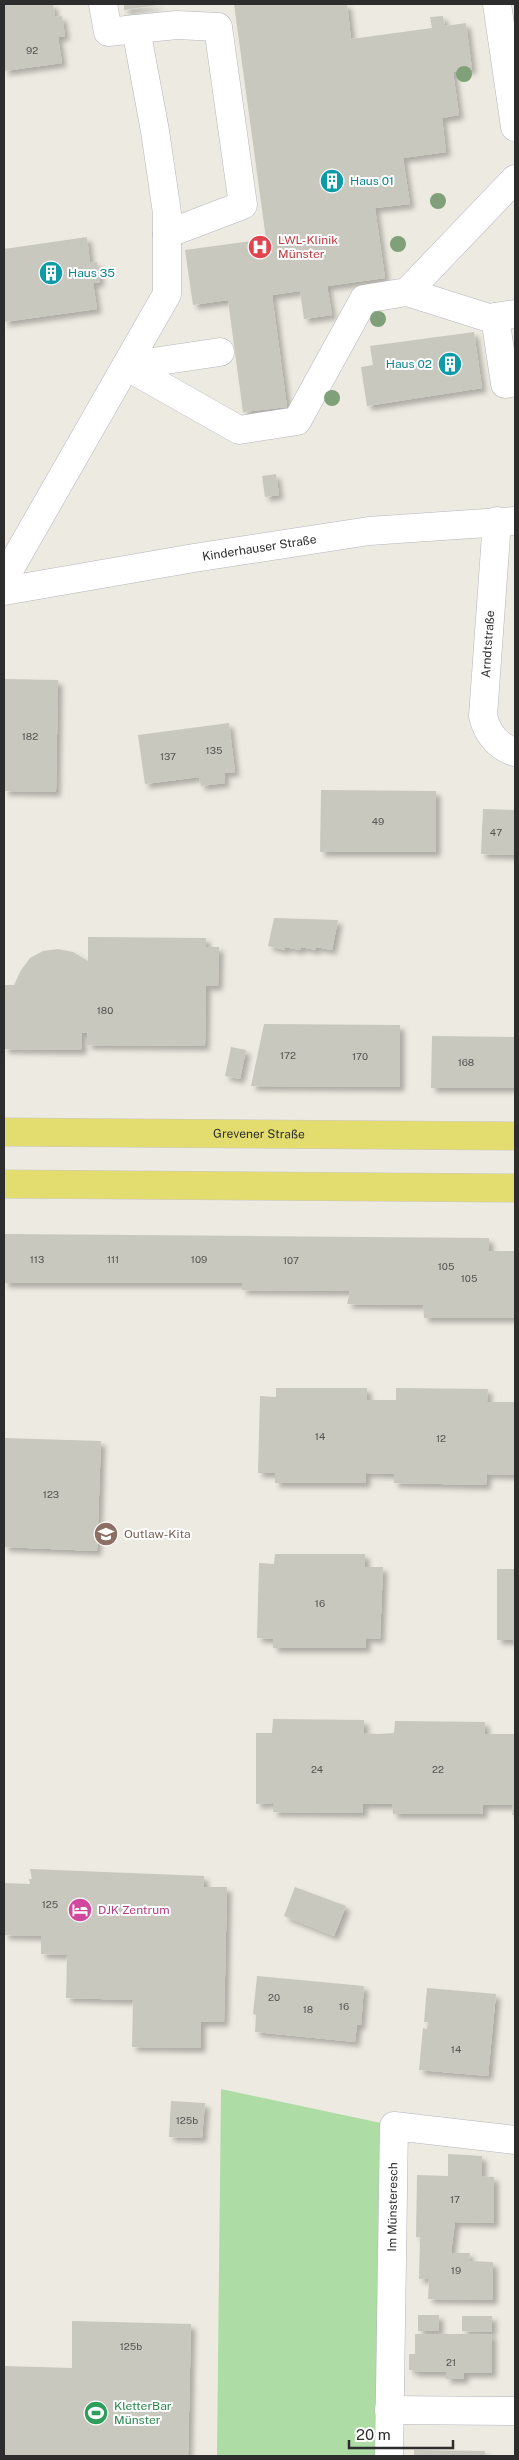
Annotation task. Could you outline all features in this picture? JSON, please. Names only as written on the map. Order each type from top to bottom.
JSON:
[{"type":"main road","name":"Grevener Straße","points":[[4,1132],[515,1136]]},
{"type":"main road","points":[[4,1184],[515,1188]]},
{"type":"street","points":[[103,4],[108,32],[176,25],[218,27],[243,204],[167,234]]},
{"type":"street","points":[[498,4],[515,128]]},
{"type":"street","points":[[4,579],[167,294],[167,213],[157,140],[136,29]]},
{"type":"street","points":[[407,292],[515,179]]},
{"type":"street","points":[[126,366],[239,430],[297,421],[364,299],[407,292],[489,318],[505,316],[505,384],[515,382]]},
{"type":"street","points":[[126,366],[220,352]]},
{"type":"street","name":"Kinderhauser Straße","points":[[4,591],[194,558],[369,532],[506,521]]},
{"type":"street","name":"Arndtstraße","points":[[506,521],[484,716],[489,732],[503,747],[515,752]]},
{"type":"street","name":"Im Münsteresch","points":[[389,2456],[394,2126],[515,2140]]},
{"type":"street","points":[[390,2410],[515,2411]]},
{"type":"green space","points":[[221,2089],[381,2123],[377,2456],[217,2456]]},
{"type":"building","points":[[4,4],[53,4],[55,17],[62,16],[65,36],[58,37],[62,63],[4,71]]},
{"type":"building","points":[[124,4],[158,4],[158,5],[124,10]]},
{"type":"building","name":"Haus 01","points":[[234,4],[347,4],[351,39],[432,28],[430,17],[443,16],[445,26],[466,23],[472,69],[453,72],[459,115],[442,118],[446,152],[403,158],[410,204],[375,208],[385,278],[327,286],[332,315],[304,319],[300,291],[272,295],[287,407],[243,412],[228,300],[193,305],[185,250],[266,239]]},
{"type":"building","name":"Haus 35","points":[[87,237],[90,263],[97,262],[100,282],[93,283],[97,309],[4,322],[4,249]]},
{"type":"building","points":[[474,332],[482,388],[367,406],[361,367],[373,365],[370,346]]},
{"type":"building","points":[[276,474],[279,495],[265,497],[262,476]]},
{"type":"building","points":[[4,679],[58,680],[56,792],[4,791]]},
{"type":"building","points":[[229,723],[235,772],[224,773],[225,783],[201,786],[199,777],[145,784],[138,735]]},
{"type":"building","points":[[321,790],[436,791],[436,852],[320,852]]},
{"type":"building","points":[[483,809],[515,810],[515,855],[481,854]]},
{"type":"building","points":[[274,918],[338,920],[332,950],[316,947],[316,950],[301,947],[300,950],[285,947],[285,950],[268,946]]},
{"type":"building","points":[[88,937],[206,938],[206,947],[219,947],[218,986],[206,986],[205,1046],[87,1045],[87,1033],[82,1033],[82,1050],[4,1049],[4,985],[14,985],[21,970],[30,958],[43,951],[58,949],[73,952],[88,961]]},
{"type":"building","points":[[264,1024],[400,1025],[400,1087],[251,1086]]},
{"type":"building","points":[[432,1036],[515,1037],[515,1088],[431,1088]]},
{"type":"building","points":[[231,1047],[246,1050],[240,1079],[225,1076]]},
{"type":"building","points":[[4,1234],[489,1238],[489,1251],[515,1251],[515,1318],[424,1318],[423,1305],[347,1304],[350,1291],[242,1290],[242,1283],[4,1283]]},
{"type":"building","points":[[276,1388],[367,1388],[367,1400],[396,1400],[396,1388],[488,1389],[487,1402],[515,1402],[515,1475],[487,1474],[486,1485],[394,1483],[394,1474],[366,1473],[366,1483],[275,1483],[275,1473],[258,1473],[260,1396],[276,1397]]},
{"type":"building","points":[[4,1438],[101,1441],[97,1551],[4,1547]]},
{"type":"building","points":[[275,1554],[365,1554],[365,1567],[383,1567],[380,1639],[366,1638],[366,1648],[273,1648],[273,1639],[257,1638],[259,1563],[274,1564]]},
{"type":"building","points":[[497,1569],[515,1569],[515,1645],[513,1640],[497,1640]]},
{"type":"building","points":[[273,1719],[364,1720],[364,1733],[378,1734],[394,1733],[395,1721],[485,1722],[485,1734],[515,1734],[515,1815],[512,1815],[513,1805],[483,1805],[483,1814],[393,1814],[392,1804],[363,1804],[363,1813],[273,1812],[273,1803],[256,1804],[256,1733],[272,1733]]},
{"type":"building","points":[[30,1869],[204,1876],[204,1887],[227,1887],[224,2022],[201,2022],[201,2048],[132,2047],[133,2000],[66,1998],[67,1955],[41,1954],[41,1936],[4,1935],[4,1883],[30,1884],[29,1879],[32,1879]]},
{"type":"building","points":[[295,1887],[346,1906],[334,1936],[284,1916]]},
{"type":"building","points":[[257,1976],[364,1986],[361,2025],[357,2025],[355,2042],[255,2032],[256,2015],[253,2014]]},
{"type":"building","points":[[427,1988],[496,1994],[488,2076],[419,2070],[423,2028],[427,2029],[428,2022],[424,2022]]},
{"type":"building","points":[[171,2101],[205,2103],[202,2138],[169,2137]]},
{"type":"building","points":[[448,2154],[482,2156],[482,2176],[494,2177],[494,2223],[455,2222],[451,2253],[470,2253],[469,2261],[493,2262],[493,2300],[428,2299],[429,2279],[419,2279],[420,2237],[416,2237],[417,2175],[448,2176]]},
{"type":"building","points":[[418,2315],[439,2315],[439,2331],[418,2331]]},
{"type":"building","points":[[462,2316],[492,2316],[492,2332],[462,2331]]},
{"type":"building","name":"KletterBar Münster","points":[[72,2321],[191,2324],[188,2456],[4,2456],[4,2366],[72,2368]]},
{"type":"building","points":[[415,2334],[492,2334],[492,2373],[464,2373],[464,2379],[446,2379],[446,2372],[414,2372],[414,2370],[409,2370],[409,2354],[415,2354]]},
{"type":"building","points":[[414,2450],[485,2451],[485,2456],[414,2456]]},
{"type":"place","name":"Haus 01","points":[[332,181]]},
{"type":"place","name":"LWL-Klinik Münster","points":[[260,247]]},
{"type":"place","name":"Haus 35","points":[[51,273]]},
{"type":"place","name":"Haus 02","points":[[450,364]]},
{"type":"place","name":"Outlaw-Kita","points":[[106,1534]]},
{"type":"place","name":"DJK Zentrum","points":[[80,1910]]},
{"type":"place","name":"KletterBar Münster","points":[[96,2413]]}]
